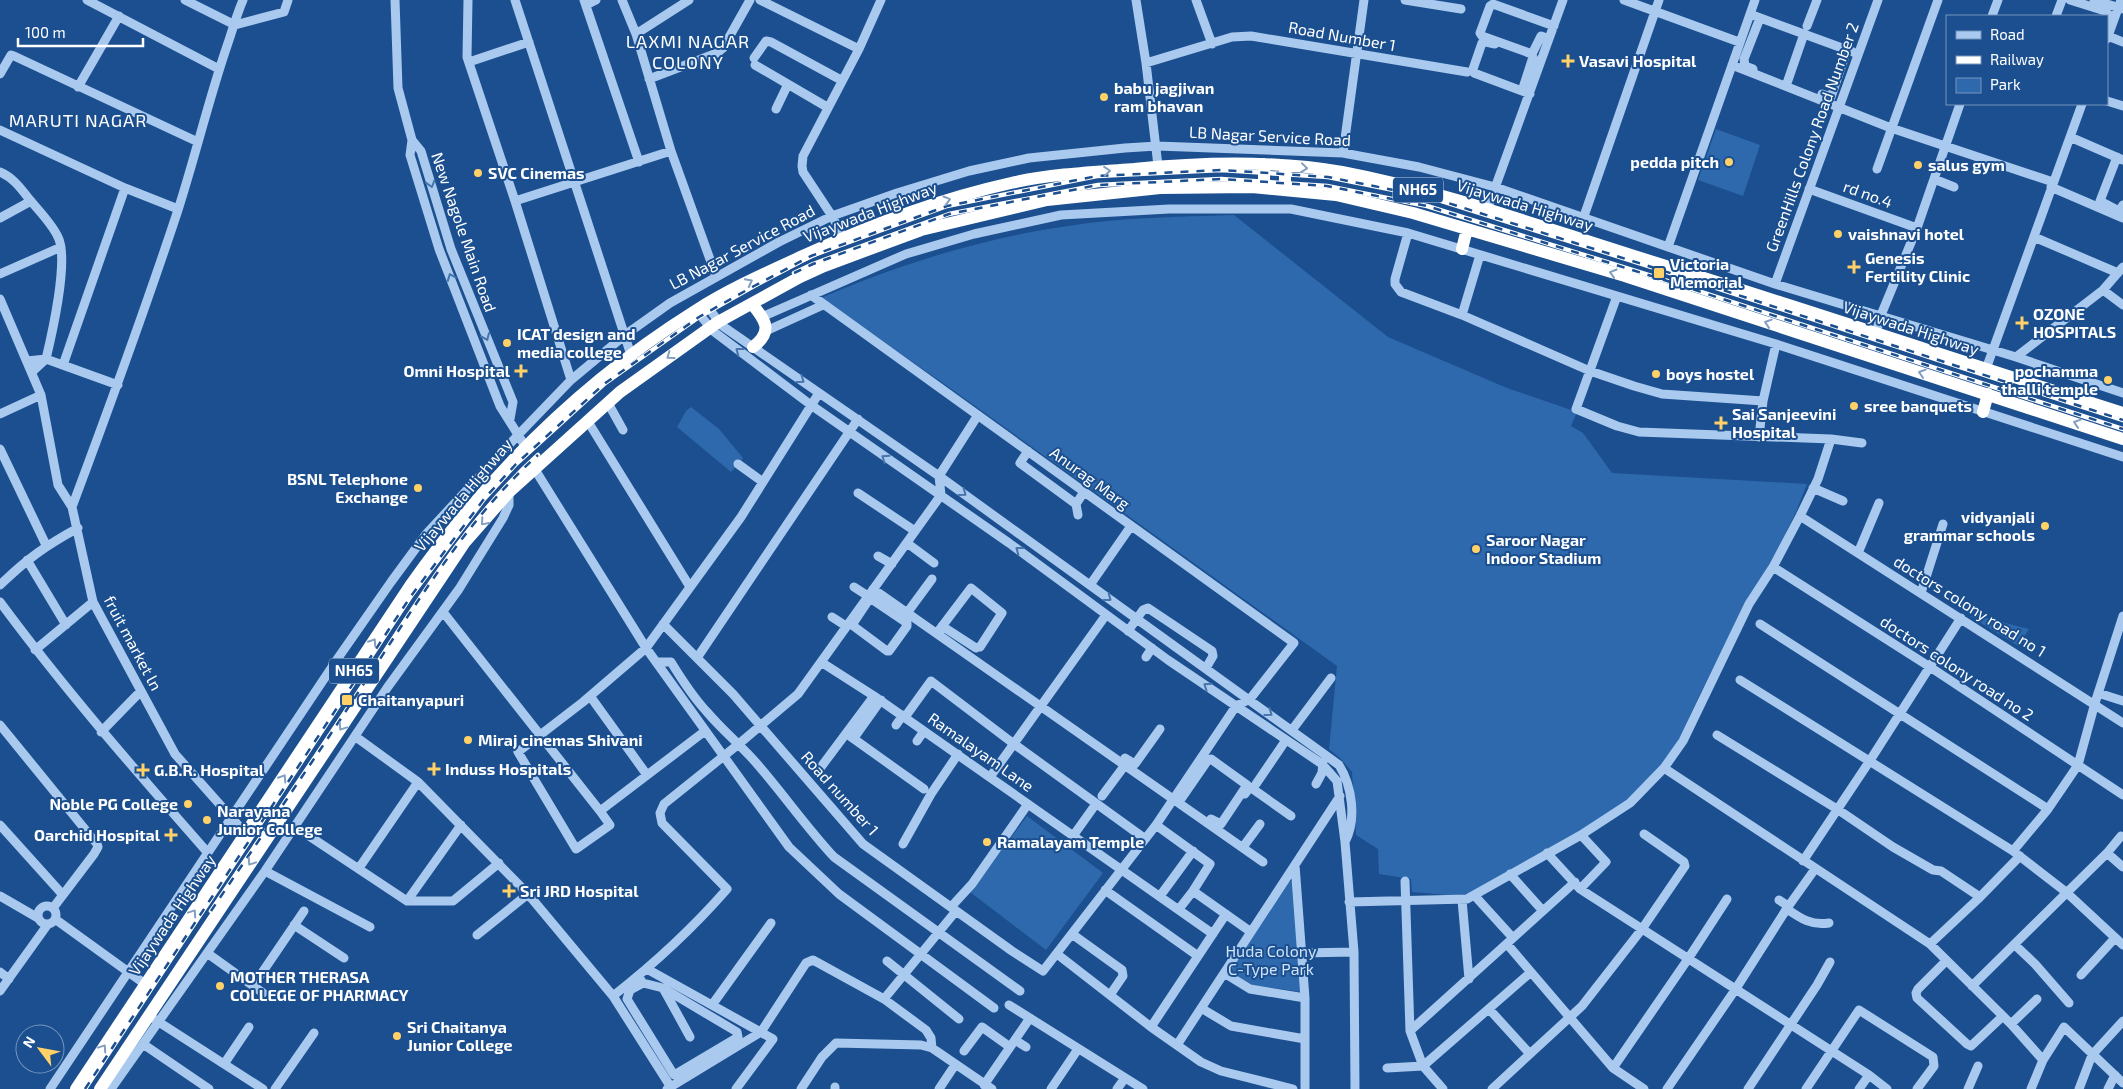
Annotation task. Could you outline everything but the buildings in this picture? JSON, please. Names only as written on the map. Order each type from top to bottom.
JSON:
[{"type":"highway","name":"Vijaywada Highway","points":[[76,1089],[438,546],[506,465],[606,374],[701,307],[843,237],[915,209],[1015,182],[1061,175],[1158,166],[1248,163],[1341,172],[1437,195],[1487,210],[2123,413]]},
{"type":"highway","points":[[1264,164],[1264,188]]},
{"type":"highway","points":[[1285,166],[1285,190]]},
{"type":"highway","name":"Vijaywada Highway","points":[[100,1089],[154,1018],[465,542],[510,492],[608,402],[714,325],[824,266],[921,230],[1047,200],[1160,188],[1264,188],[1336,195],[1467,229],[1625,276],[2123,438]]},
{"type":"highway","points":[[915,209],[921,230]]},
{"type":"highway","points":[[1462,249],[1467,229]]},
{"type":"highway","points":[[752,304],[766,326],[766,331],[760,342],[753,347]]},
{"type":"highway","points":[[1799,333],[1807,311]]},
{"type":"highway","points":[[1984,412],[1988,394]]},
{"type":"street","points":[[88,0],[219,69]]},
{"type":"street","points":[[187,0],[235,25],[284,12],[288,0]]},
{"type":"street","points":[[72,507],[118,385],[178,210],[219,69],[243,0]]},
{"type":"street","points":[[395,0],[398,88],[412,140],[410,155],[439,249],[500,406],[510,419],[525,446]]},
{"type":"street","points":[[468,0],[467,57],[515,201],[571,380]]},
{"type":"street","points":[[515,0],[631,355]]},
{"type":"street","points":[[596,0],[585,3],[639,162]]},
{"type":"street","points":[[622,0],[636,34],[671,151],[716,276]]},
{"type":"street","points":[[636,34],[689,0]]},
{"type":"street","points":[[649,79],[717,53],[723,48],[750,0]]},
{"type":"street","points":[[760,0],[859,49]]},
{"type":"street","points":[[1136,0],[1146,63],[1158,166]]},
{"type":"street","points":[[1196,0],[1212,44]]},
{"type":"street","points":[[1343,153],[1364,0]]},
{"type":"street","points":[[1405,0],[1462,9]]},
{"type":"street","points":[[1487,210],[1537,59],[1549,39],[1563,0]]},
{"type":"street","points":[[1624,0],[1739,42]]},
{"type":"street","points":[[1582,219],[1659,0]]},
{"type":"street","points":[[1787,83],[1816,0]]},
{"type":"street","name":"GreenHills Colony Road Number 2","points":[[1775,284],[1838,105],[1878,0]]},
{"type":"street","points":[[1877,169],[1938,0]]},
{"type":"street","points":[[1992,15],[1998,0]]},
{"type":"street","points":[[2056,15],[2062,0]]},
{"type":"street","points":[[2094,0],[2121,5],[2109,21]]},
{"type":"street","points":[[843,237],[832,216],[803,172],[803,156],[841,80],[859,49],[877,1]]},
{"type":"street","points":[[1668,247],[1753,1]]},
{"type":"street","points":[[2076,1],[2107,13],[2108,15]]},
{"type":"street","points":[[1549,39],[1540,36],[1532,54],[1482,36],[1480,33],[1490,6],[1493,4],[1554,26]]},
{"type":"street","points":[[1750,14],[1806,30],[1858,54]]},
{"type":"street","points":[[78,87],[119,16]]},
{"type":"street","points":[[1760,18],[1744,59],[1745,66],[1891,128],[1946,145],[2052,184],[2123,218]]},
{"type":"street","name":"Road Number 1","points":[[1146,63],[1232,37],[1251,36],[1467,72]]},
{"type":"street","points":[[2108,38],[2123,42]]},
{"type":"street","points":[[827,107],[754,62],[763,44],[766,41],[771,42],[841,80]]},
{"type":"street","points":[[469,62],[529,42]]},
{"type":"street","points":[[1526,92],[1474,74],[1473,69],[1481,45],[1484,42],[1489,42],[1537,59]]},
{"type":"street","points":[[1732,65],[1831,97],[1847,50]]},
{"type":"street","points":[[0,74],[8,58],[14,56],[198,142]]},
{"type":"street","points":[[776,109],[788,84]]},
{"type":"street","points":[[2108,101],[2123,106]]},
{"type":"street","points":[[1876,333],[1880,316],[1917,228],[1960,105]]},
{"type":"street","points":[[1986,369],[2082,105]]},
{"type":"street","points":[[0,130],[125,188],[178,210]]},
{"type":"street","points":[[2070,137],[2119,162],[2100,201],[2119,211],[2123,205]]},
{"type":"street","name":"LB Nagar Service Road","points":[[50,1089],[338,658],[427,533],[519,434],[571,380],[626,335],[670,303],[779,242],[832,216],[897,193],[969,171],[1029,158],[1156,146],[1343,153],[1425,168],[1495,188],[1775,284],[2016,357],[2123,393]]},
{"type":"street","points":[[515,201],[671,151]]},
{"type":"street","points":[[0,172],[8,175],[51,225],[59,239],[62,253],[55,320],[46,359],[32,372]]},
{"type":"street","points":[[1934,180],[1954,187]]},
{"type":"street","points":[[63,365],[125,188]]},
{"type":"street","name":"rd no.4","points":[[1809,189],[1917,228]]},
{"type":"street","points":[[0,218],[31,201]]},
{"type":"street","points":[[762,317],[906,254],[974,234],[1061,215],[1170,209],[1291,209],[1408,233],[1462,249],[1776,344],[2123,457]]},
{"type":"street","points":[[1408,233],[1395,278],[1397,289],[1401,292],[1462,315],[1590,371],[1662,394],[1763,401]]},
{"type":"street","points":[[2016,357],[2103,290],[2120,270],[2034,237]]},
{"type":"street","points":[[0,274],[61,248]]},
{"type":"street","points":[[1462,315],[1480,255]]},
{"type":"street","points":[[2103,290],[2123,305]]},
{"type":"street","name":"Anurag Marg","points":[[811,295],[1294,644],[1250,699]]},
{"type":"street","points":[[1617,296],[1576,409],[1617,426],[1639,432],[1723,440],[1831,440],[1862,443]]},
{"type":"street","name":"fruit market ln","points":[[0,299],[41,395],[58,485],[72,507],[93,602],[175,754],[246,834]]},
{"type":"street","points":[[766,331],[823,305]]},
{"type":"street","points":[[701,307],[714,325],[765,371],[811,405],[941,495],[1128,631],[1236,706],[1286,740],[1324,760],[1339,765],[1348,785],[1351,815],[1350,833],[1345,842]]},
{"type":"street","points":[[714,325],[774,360],[1046,552],[1136,620],[1292,730],[1324,760],[1337,781],[1345,842],[1354,952],[1355,1089]]},
{"type":"street","points":[[1764,441],[1763,401],[1776,344]]},
{"type":"street","points":[[27,361],[46,359],[118,385]]},
{"type":"street","points":[[765,371],[774,360]]},
{"type":"street","points":[[443,612],[540,735],[600,811],[610,825],[576,849],[518,752],[540,735],[590,696],[646,648],[742,517],[819,393]]},
{"type":"street","points":[[0,414],[41,395]]},
{"type":"street","points":[[608,402],[623,430]]},
{"type":"street","points":[[612,996],[641,980],[663,988],[737,1032],[738,1037],[676,1075],[673,1074],[648,1037],[627,999],[630,990],[641,980],[647,969],[694,926],[727,889],[662,823],[660,813],[664,804],[798,694],[941,495],[939,476],[978,415]]},
{"type":"street","points":[[698,658],[858,418]]},
{"type":"street","points":[[587,420],[690,587]]},
{"type":"street","points":[[1349,902],[1462,900],[1581,835],[1630,803],[1664,768],[1683,741],[1746,610],[1773,567],[1800,516],[1831,440]]},
{"type":"street","points":[[0,449],[46,545]]},
{"type":"street","points":[[1028,452],[1020,464],[1076,504]]},
{"type":"street","points":[[738,464],[763,482]]},
{"type":"street","points":[[534,468],[646,648],[762,812],[789,847],[839,894],[994,1008]]},
{"type":"street","points":[[1813,488],[1843,501]]},
{"type":"street","points":[[111,1089],[143,1044],[154,1018],[206,953],[265,871],[387,688],[443,612],[503,518],[509,505],[510,492]]},
{"type":"street","points":[[1078,515],[1076,504],[1084,492]]},
{"type":"street","points":[[858,493],[915,531]]},
{"type":"street","points":[[1858,554],[1878,503]]},
{"type":"street","name":"doctors colony road no 1","points":[[1800,516],[2095,703],[2123,723]]},
{"type":"street","points":[[1921,593],[1943,524]]},
{"type":"street","points":[[1090,585],[1131,526]]},
{"type":"street","points":[[0,584],[46,545],[78,528]]},
{"type":"street","points":[[907,543],[934,563]]},
{"type":"street","points":[[1037,564],[1046,552]]},
{"type":"street","points":[[878,556],[892,564]]},
{"type":"street","points":[[27,560],[66,624]]},
{"type":"street","name":"doctors colony road no 2","points":[[1773,567],[1930,667],[2123,795]]},
{"type":"street","points":[[908,613],[932,580]]},
{"type":"street","points":[[854,587],[871,592],[886,603],[907,622],[908,624],[887,651],[852,625],[870,598],[886,603],[908,613],[920,616],[940,630],[966,655],[1041,706],[1135,764],[1160,729]]},
{"type":"street","points":[[940,630],[968,589],[972,588],[1002,613],[976,647],[966,655]]},
{"type":"street","points":[[0,602],[35,650],[101,732],[208,853]]},
{"type":"street","points":[[35,650],[93,602]]},
{"type":"street","points":[[1128,631],[1143,610],[1148,608],[1210,649],[1213,656],[1206,668]]},
{"type":"street","points":[[990,777],[1106,615]]},
{"type":"street","points":[[1930,944],[2017,854],[2078,765],[2098,693],[2120,639],[2123,616]]},
{"type":"street","points":[[832,617],[846,626]]},
{"type":"street","points":[[1803,861],[1961,618]]},
{"type":"street","name":"Road number 1","points":[[663,624],[698,658],[760,725],[863,844],[1012,951],[1043,971],[1057,954]]},
{"type":"street","points":[[1760,624],[2048,809]]},
{"type":"street","points":[[940,630],[976,647]]},
{"type":"street","points":[[1146,658],[1152,648]]},
{"type":"street","points":[[656,662],[671,662],[686,687],[708,714],[740,743],[780,790],[817,839],[834,857],[1020,991]]},
{"type":"street","name":"Ramalayam Lane","points":[[821,662],[936,736],[990,777],[1213,934]]},
{"type":"street","points":[[1292,730],[1331,678]]},
{"type":"street","points":[[1740,680],[2017,854],[2066,892],[2123,945]]},
{"type":"street","points":[[896,725],[930,681],[1144,838]]},
{"type":"street","points":[[101,732],[141,691]]},
{"type":"street","points":[[2098,693],[2123,701]]},
{"type":"street","points":[[590,696],[647,775]]},
{"type":"street","points":[[821,767],[850,736],[878,698]]},
{"type":"street","points":[[1178,800],[1236,706],[1250,699]]},
{"type":"street","points":[[0,725],[94,838],[98,847],[97,856],[53,908]]},
{"type":"street","points":[[917,740],[924,728]]},
{"type":"street","points":[[600,811],[705,731]]},
{"type":"street","points":[[1717,735],[1837,809],[1893,848],[1933,870],[1941,871],[1976,895]]},
{"type":"street","points":[[850,736],[924,789]]},
{"type":"street","points":[[936,736],[948,740]]},
{"type":"street","points":[[356,737],[418,782],[528,894],[648,1037],[670,1088],[761,1032],[810,961],[815,960],[884,999],[926,1030],[931,1038],[932,1048]]},
{"type":"street","points":[[1256,784],[1286,740]]},
{"type":"street","points":[[1110,750],[1125,764],[1263,862]]},
{"type":"street","points":[[903,844],[930,794],[958,754]]},
{"type":"street","points":[[1178,800],[1219,824],[1247,785],[1210,759],[1178,800],[1144,838],[1057,954],[1151,1027],[1201,1062],[1221,1071],[1293,1089]]},
{"type":"street","points":[[1316,784],[1322,773],[1324,760]]},
{"type":"street","points":[[1102,796],[1125,764]]},
{"type":"street","points":[[1664,768],[1930,944],[2011,1024],[2044,1060]]},
{"type":"street","points":[[360,868],[418,782]]},
{"type":"street","points":[[1219,830],[1250,787],[1291,816]]},
{"type":"street","points":[[1177,1044],[1340,796]]},
{"type":"street","points":[[1013,805],[1019,797]]},
{"type":"street","points":[[884,999],[938,932],[1028,804]]},
{"type":"street","points":[[1074,836],[1093,808]]},
{"type":"street","points":[[0,824],[63,895]]},
{"type":"street","points":[[407,901],[461,824]]},
{"type":"street","points":[[1243,847],[1260,824]]},
{"type":"street","points":[[1156,825],[1210,864],[1179,910]]},
{"type":"street","points":[[294,826],[360,868],[407,901],[453,901],[499,863]]},
{"type":"street","points":[[1492,1089],[1569,1019],[1642,929],[1684,866],[1684,862],[1644,834]]},
{"type":"street","points":[[1410,1031],[1543,911],[1606,862],[1581,835]]},
{"type":"street","points":[[1972,986],[2107,853],[2121,836]]},
{"type":"street","points":[[1160,896],[1192,851]]},
{"type":"street","points":[[1547,853],[1578,885],[1735,990],[1869,1075],[1887,1089]]},
{"type":"street","points":[[2107,853],[2123,867]]},
{"type":"street","points":[[1295,865],[1305,998],[1305,1089]]},
{"type":"street","points":[[1668,1089],[1815,868]]},
{"type":"street","points":[[265,871],[370,927]]},
{"type":"street","points":[[1510,874],[1543,911]]},
{"type":"street","points":[[1405,881],[1410,1031],[1423,1066],[1443,1089]]},
{"type":"street","points":[[1105,890],[1198,956]]},
{"type":"street","points":[[1193,891],[1251,932]]},
{"type":"street","points":[[477,935],[528,894]]},
{"type":"street","points":[[1474,895],[1510,941],[1531,972],[1569,1019],[1613,1068],[1644,1089]]},
{"type":"street","points":[[0,896],[38,918],[43,923],[51,922],[145,984]]},
{"type":"street","points":[[1613,1068],[1727,899]]},
{"type":"street","points":[[1462,900],[1469,979]]},
{"type":"street","points":[[1779,900],[1786,910],[1805,921],[1828,924]]},
{"type":"street","points":[[1959,912],[1968,905]]},
{"type":"street","points":[[0,991],[51,922],[56,912],[48,906],[41,908],[38,912],[38,918]]},
{"type":"street","points":[[253,986],[304,911]]},
{"type":"street","points":[[1151,1027],[1226,914]]},
{"type":"street","points":[[712,1005],[771,923]]},
{"type":"street","points":[[294,925],[344,958]]},
{"type":"street","points":[[1072,934],[1122,970],[1123,976],[1110,995]]},
{"type":"street","points":[[2082,975],[2115,938]]},
{"type":"street","points":[[2015,945],[2069,1003]]},
{"type":"street","points":[[1301,953],[1354,952]]},
{"type":"street","points":[[206,953],[262,993]]},
{"type":"street","points":[[887,961],[960,1019]]},
{"type":"street","points":[[1946,961],[1918,989],[1916,993],[1917,998],[1971,1046],[2003,1016]]},
{"type":"street","points":[[1748,1089],[1817,985],[1830,962]]},
{"type":"street","points":[[647,969],[773,1039],[736,1089]]},
{"type":"street","points":[[0,972],[9,978]]},
{"type":"street","points":[[1387,1068],[1423,1066],[1531,972]]},
{"type":"street","points":[[1224,973],[1250,989],[1305,998]]},
{"type":"street","points":[[663,988],[690,1037]]},
{"type":"street","points":[[2011,1024],[2037,999]]},
{"type":"street","points":[[1009,1005],[1143,1089]]},
{"type":"street","points":[[1201,1008],[1232,1026],[1305,1039]]},
{"type":"street","points":[[1489,1009],[1530,1054]]},
{"type":"street","points":[[1806,1089],[1859,1010],[1933,1057],[1934,1066],[1917,1089]]},
{"type":"street","points":[[154,1018],[263,1089]]},
{"type":"street","points":[[800,1089],[822,1057],[836,1043],[912,1044],[932,1048],[988,1087],[1004,1047],[1030,1018]]},
{"type":"street","points":[[2079,1089],[2092,1055],[2123,1021]]},
{"type":"street","points":[[2031,1089],[2044,1060],[2064,1026],[2123,1083]]},
{"type":"street","points":[[224,1064],[249,1027]]},
{"type":"street","points":[[964,1051],[979,1028],[982,1027],[1004,1047],[1026,1047]]},
{"type":"street","points":[[275,1089],[314,1033]]},
{"type":"street","points":[[143,1044],[210,1089]]},
{"type":"street","points":[[1051,1089],[1078,1049]]},
{"type":"street","points":[[939,1089],[955,1065]]},
{"type":"street","points":[[1968,1089],[1978,1066]]},
{"type":"street","points":[[1859,1089],[1869,1075]]},
{"type":"street","points":[[2108,1089],[2114,1076]]},
{"type":"street","points":[[1117,1089],[1125,1078]]},
{"type":"green space","name":"pedda pitch","points":[[1716,129],[1760,145],[1743,196],[1698,180]]},
{"type":"green space","name":"Saroor Nagar Indoor Stadium","points":[[1234,215],[1388,337],[1507,388],[1577,412],[1571,426],[1583,433],[1612,473],[1807,484],[1796,512],[1760,587],[1747,601],[1674,750],[1653,776],[1629,801],[1580,833],[1472,893],[1459,896],[1412,892],[1411,879],[1379,874],[1378,849],[1356,835],[1352,772],[1329,749],[1337,666],[950,388],[821,298],[911,263],[973,245],[1036,231],[1109,221]]},
{"type":"green space","points":[[691,407],[719,429],[743,458],[731,472],[677,427],[686,411]]},
{"type":"green space","points":[[1970,616],[1992,619],[2029,629],[2018,646]]},
{"type":"green space","points":[[1027,816],[1103,873],[1046,950],[970,892]]},
{"type":"green space","name":"Huda Colony C-Type Park","points":[[1290,881],[1295,882],[1301,992],[1252,985],[1230,972]]},
{"type":"railway","points":[[85,1089],[411,596],[484,499],[516,464],[604,384],[699,317],[811,256],[947,206],[1097,176],[1221,170],[1328,177],[1429,197],[2123,420]]},
{"type":"railway","points":[[794,273],[813,264],[949,214],[1098,185],[1221,179],[1327,186],[1427,206],[1658,278],[2123,429]]},
{"type":"railway","points":[[211,911],[445,561],[489,506],[538,455]]},
{"type":"place","name":"Vasavi Hospital","points":[[1568,61]]},
{"type":"place","name":"babu jagjivan ram bhavan","points":[[1104,97]]},
{"type":"place","name":"pedda pitch","points":[[1729,162]]},
{"type":"place","name":"salus gym","points":[[1918,165]]},
{"type":"place","name":"SVC Cinemas","points":[[478,173]]},
{"type":"place","name":"vaishnavi hotel","points":[[1838,234]]},
{"type":"place","name":"Genesis Fertility Clinic","points":[[1854,267]]},
{"type":"place","name":"Victoria Memorial","points":[[1659,273]]},
{"type":"place","name":"OZONE HOSPITALS","points":[[2022,323]]},
{"type":"place","name":"ICAT design and media college","points":[[507,343]]},
{"type":"place","name":"Omni Hospital","points":[[521,371]]},
{"type":"place","name":"boys hostel","points":[[1656,374]]},
{"type":"place","name":"pochamma thalli temple","points":[[2108,380]]},
{"type":"place","name":"sree banquets","points":[[1854,406]]},
{"type":"place","name":"Sai Sanjeevini Hospital","points":[[1721,423]]},
{"type":"place","name":"BSNL Telephone Exchange","points":[[418,488]]},
{"type":"place","name":"vidyanjali grammar schools","points":[[2045,526]]},
{"type":"place","name":"Saroor Nagar Indoor Stadium","points":[[1476,549]]},
{"type":"place","name":"Chaitanyapuri","points":[[347,700]]},
{"type":"place","name":"Miraj cinemas Shivani","points":[[468,740]]},
{"type":"place","name":"Induss Hospitals","points":[[434,769]]},
{"type":"place","name":"G.B.R. Hospital","points":[[143,770]]},
{"type":"place","name":"Noble PG College","points":[[188,804]]},
{"type":"place","name":"Narayana Junior College","points":[[207,820]]},
{"type":"place","name":"Oarchid Hospital","points":[[171,835]]},
{"type":"place","name":"Ramalayam Temple","points":[[987,842]]},
{"type":"place","name":"Sri JRD Hospital","points":[[509,891]]},
{"type":"place","name":"MOTHER THERASA COLLEGE OF PHARMACY","points":[[220,986]]},
{"type":"place","name":"Sri Chaitanya Junior College","points":[[397,1036]]},
{"type":"district","name":"LAXMI NAGAR COLONY","points":[[688,52]]},
{"type":"district","name":"MARUTI NAGAR","points":[[78,121]]}]
